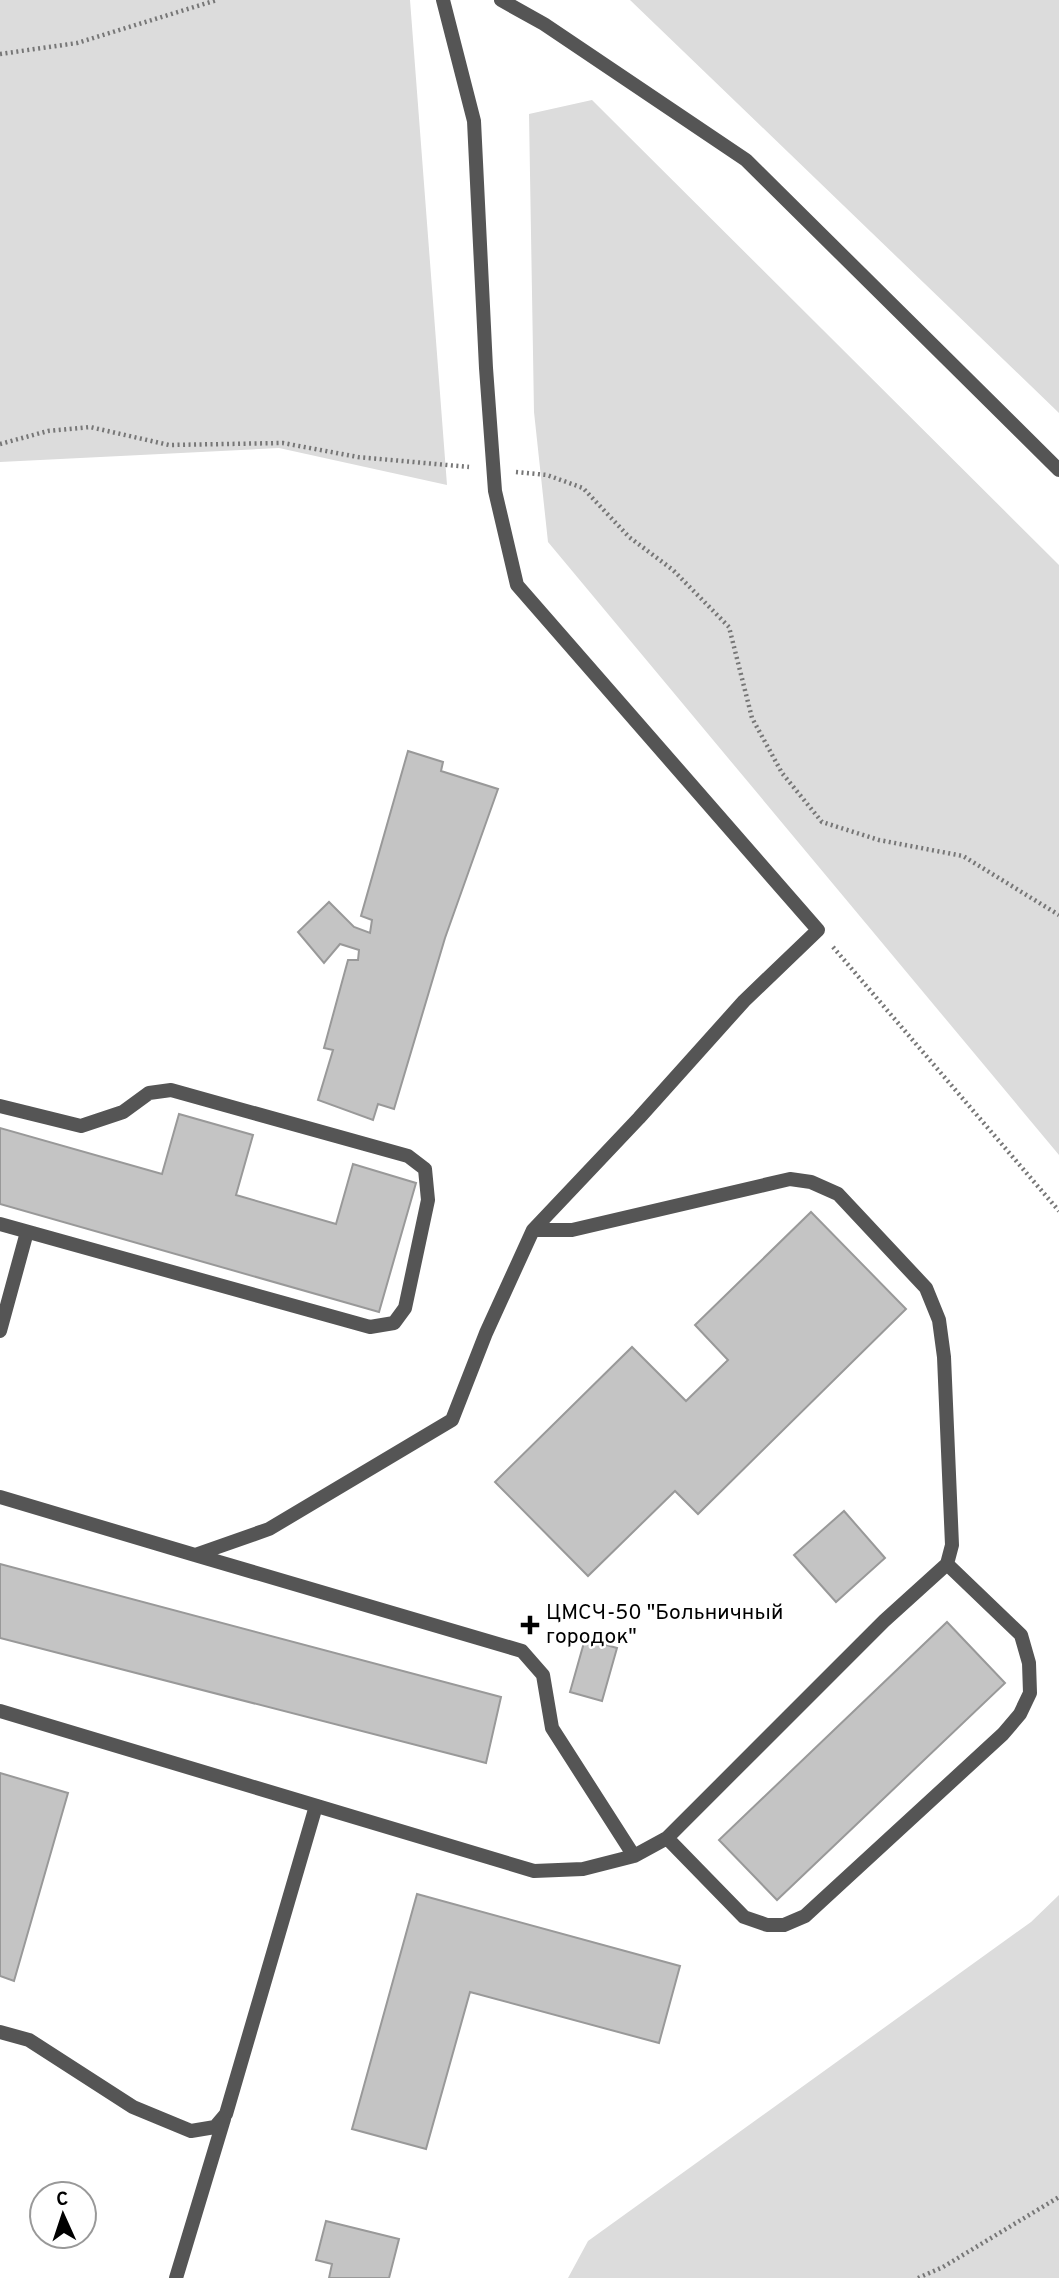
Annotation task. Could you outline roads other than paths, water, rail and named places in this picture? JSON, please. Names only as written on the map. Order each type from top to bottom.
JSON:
[{"type":"street","points":[[195,1555],[269,1529],[452,1420],[486,1334],[533,1230],[744,1001],[818,930],[517,585],[495,491],[474,121],[443,0]]},
{"type":"street","points":[[501,0],[544,24],[746,160],[1059,470]]},
{"type":"street","points":[[0,1106],[81,1126],[123,1112],[149,1093],[171,1090],[408,1156],[425,1169],[428,1184],[428,1200],[405,1308],[394,1323],[370,1327],[0,1224]]},
{"type":"street","points":[[0,1711],[534,1871],[583,1869],[634,1856],[667,1838],[875,1629],[947,1564],[952,1545],[944,1357],[939,1320],[926,1288],[838,1194],[811,1182],[790,1179],[572,1230],[533,1230]]},
{"type":"street","points":[[0,1331],[27,1232]]},
{"type":"street","points":[[0,1497],[522,1651],[543,1675],[552,1728],[634,1856]]},
{"type":"street","points":[[667,1838],[744,1917],[767,1925],[784,1925],[805,1916],[1003,1734],[1020,1714],[1030,1693],[1028,1663],[1021,1634],[947,1564]]},
{"type":"street","points":[[176,2278],[316,1806]]},
{"type":"street","points":[[0,2032],[29,2040],[133,2107],[191,2131],[215,2127],[226,2114]]},
{"type":"place","name":"ЦМСЧ-50 \"Больничный городок\"","points":[[530,1625]]}]
